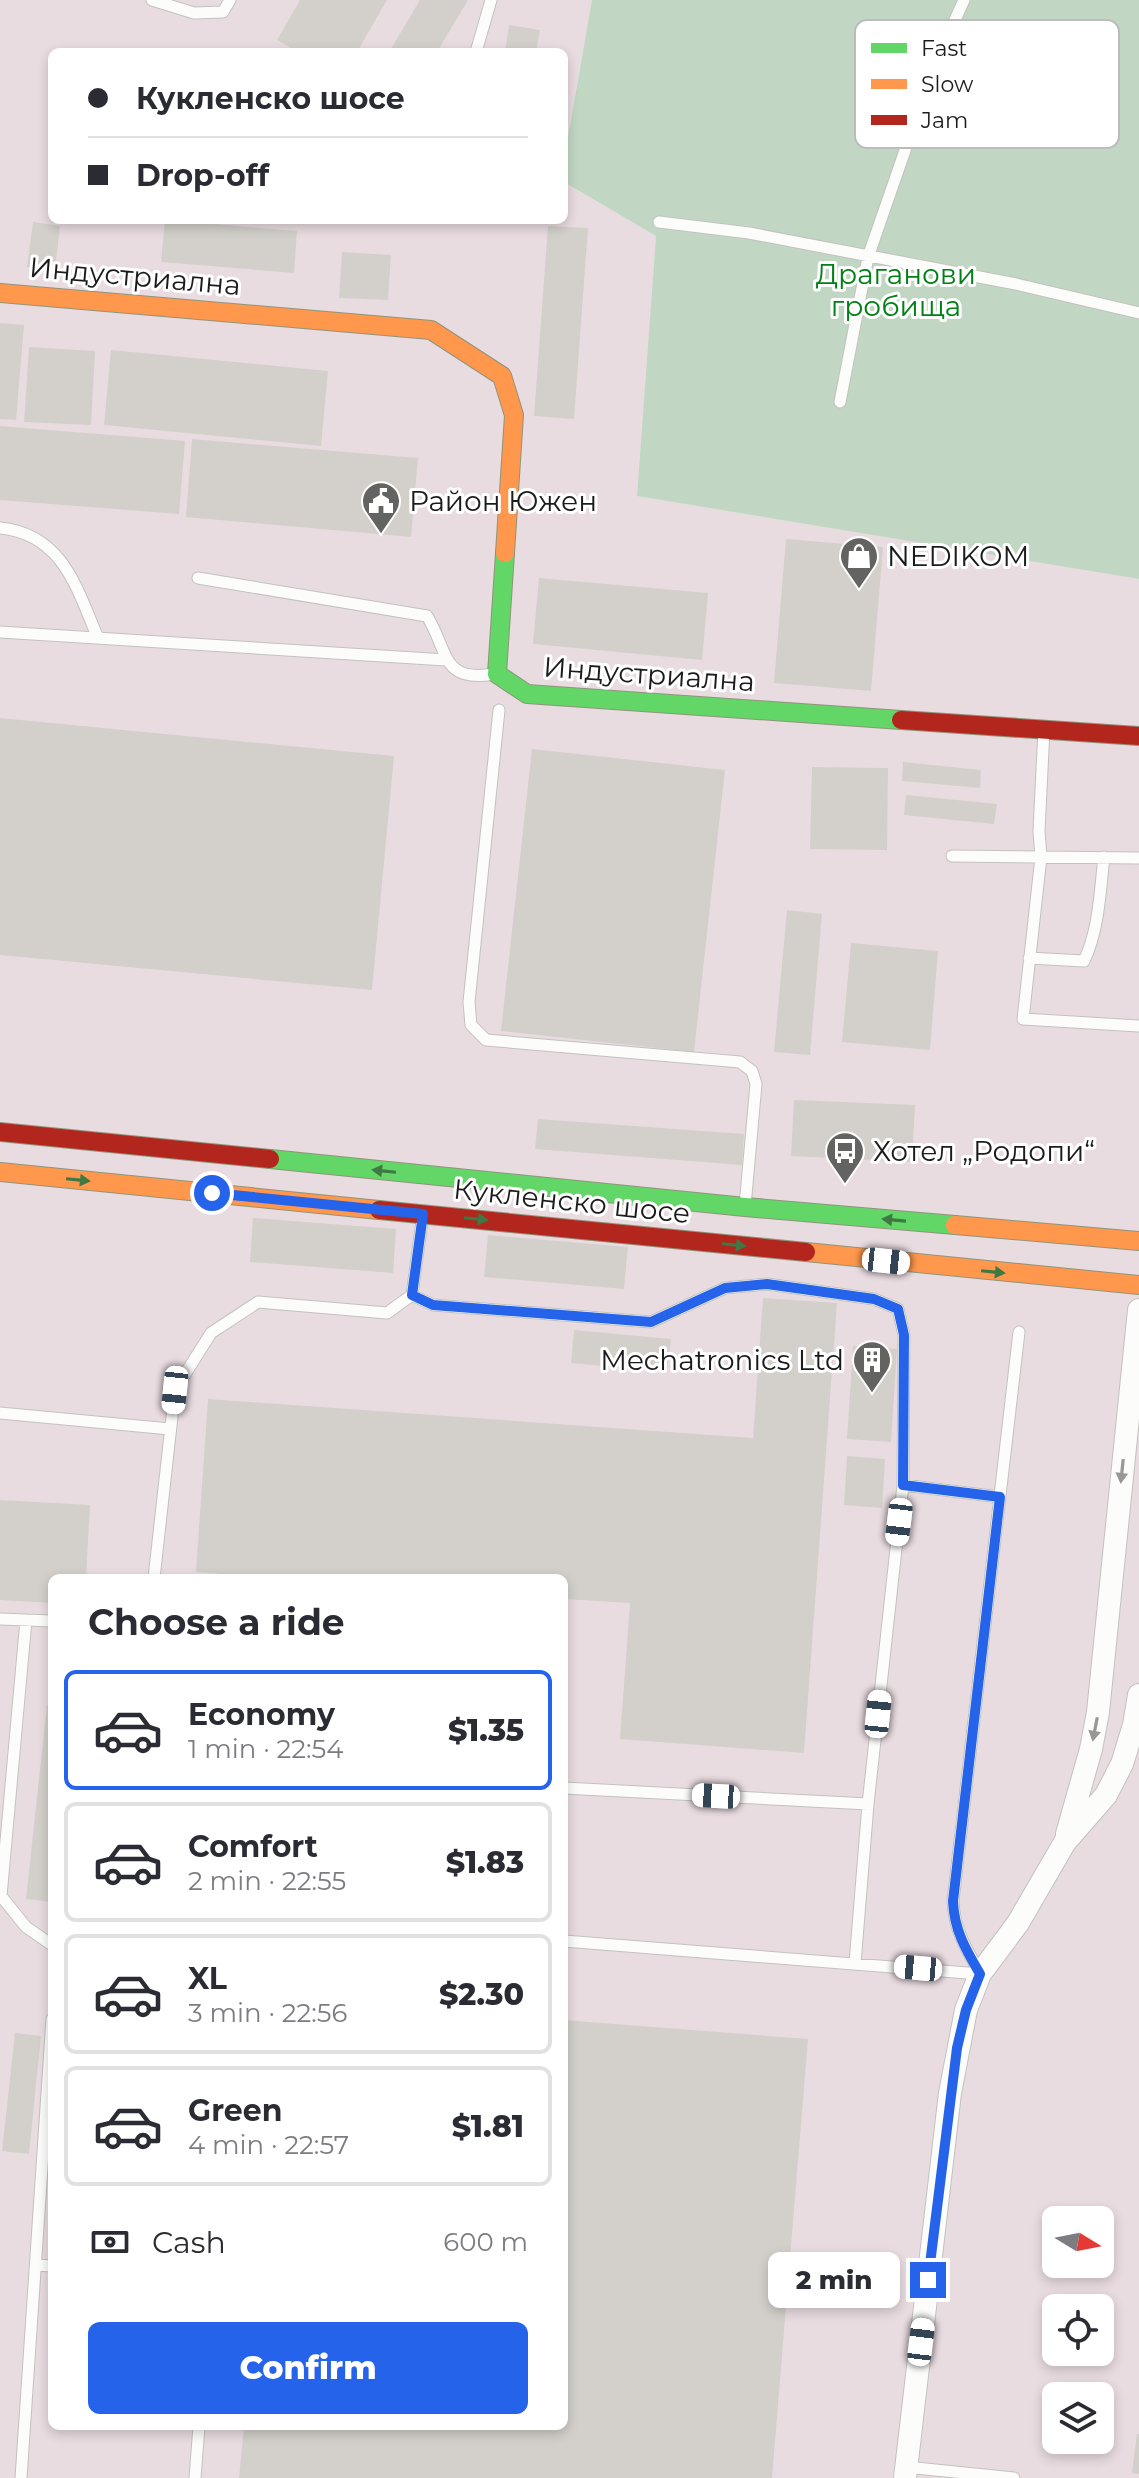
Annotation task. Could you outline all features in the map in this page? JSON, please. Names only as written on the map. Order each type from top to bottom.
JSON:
[{"type":"main road","name":"Индустриална","points":[[0,293],[431,330],[502,376],[514,415],[497,674],[527,694],[1139,736]]},
{"type":"main road","name":"Кукленско шосе","points":[[0,1132],[745,1207],[1139,1241]]},
{"type":"main road","name":"Кукленско шосе","points":[[0,1172],[1139,1285]]},
{"type":"street","points":[[1065,1842],[1098,1712],[1139,1310]]},
{"type":"street","points":[[906,2472],[957,2048],[966,2010],[980,1974],[1018,1923],[1065,1842],[1106,1795],[1122,1764],[1139,1695]]},
{"type":"lane","points":[[152,0],[194,13],[223,12],[230,0]]},
{"type":"lane","points":[[477,48],[491,0]]},
{"type":"lane","points":[[955,20],[964,0]]},
{"type":"lane","points":[[840,402],[868,257],[906,148]]},
{"type":"lane","points":[[659,222],[749,233],[1016,284],[1139,313]]},
{"type":"lane","points":[[0,528],[46,543],[71,576],[98,638]]},
{"type":"lane","points":[[198,578],[427,616],[440,636],[446,660],[462,675],[478,677],[497,674]]},
{"type":"lane","points":[[0,632],[446,660]]},
{"type":"lane","points":[[499,710],[469,1002],[471,1025],[486,1040],[740,1062],[752,1071],[756,1084],[745,1207]]},
{"type":"lane","points":[[1044,729],[1039,831],[1041,857],[1023,1019],[1139,1026]]},
{"type":"lane","points":[[952,856],[1139,858]]},
{"type":"lane","points":[[1029,958],[1084,961],[1090,949],[1099,903],[1104,857]]},
{"type":"lane","points":[[154,1574],[175,1390],[211,1333],[258,1302],[387,1313],[412,1295],[423,1214]]},
{"type":"lane","points":[[412,1295],[433,1305],[651,1322],[725,1288],[767,1284],[874,1299],[898,1309],[904,1335],[903,1485],[868,1804],[855,1963]]},
{"type":"lane","points":[[980,1974],[962,1942],[954,1920],[953,1901],[1019,1332]]},
{"type":"lane","points":[[0,1413],[170,1429]]},
{"type":"lane","points":[[903,1485],[1000,1497]]},
{"type":"lane","points":[[0,1619],[48,1621]]},
{"type":"lane","points":[[26,1620],[1,1896],[26,1927],[48,1942]]},
{"type":"lane","points":[[568,1788],[868,1804]]},
{"type":"lane","points":[[568,1941],[980,1974]]},
{"type":"lane","points":[[21,2478],[48,2080]]},
{"type":"lane","points":[[36,2265],[48,2266]]},
{"type":"lane","points":[[195,2478],[199,2430]]},
{"type":"lane","points":[[906,2472],[1014,2478]]},
{"type":"shaded area","points":[[0,0],[592,0],[568,137],[568,48],[48,48],[48,224],[568,224],[568,184],[656,236],[637,496],[1139,579],[1139,2478],[0,2478]]},
{"type":"green space","name":"Драганови гробища","points":[[592,0],[1139,0],[1139,579],[637,496],[656,236],[568,184],[568,137]]},
{"type":"building","points":[[300,0],[387,0],[359,48],[291,48],[277,40]]},
{"type":"building","points":[[420,0],[468,0],[439,48],[391,48]]},
{"type":"building","points":[[509,25],[540,30],[537,48],[506,48]]},
{"type":"building","points":[[33,222],[60,226],[55,270],[27,267]]},
{"type":"building","points":[[165,224],[213,224],[297,231],[294,273],[161,262]]},
{"type":"building","points":[[548,226],[588,228],[574,419],[534,416]]},
{"type":"building","points":[[342,252],[391,255],[388,300],[339,298]]},
{"type":"building","points":[[0,323],[24,325],[16,420],[0,419]]},
{"type":"building","points":[[29,347],[95,351],[91,425],[24,422]]},
{"type":"building","points":[[111,350],[328,371],[321,446],[104,425]]},
{"type":"building","points":[[0,426],[185,441],[179,514],[0,500]]},
{"type":"building","points":[[192,439],[418,458],[411,537],[186,517]]},
{"type":"building","points":[[786,539],[883,547],[871,691],[774,683]]},
{"type":"building","points":[[539,578],[708,593],[702,660],[533,644]]},
{"type":"building","points":[[0,718],[394,756],[372,990],[0,955]]},
{"type":"building","points":[[532,749],[725,770],[694,1052],[501,1031]]},
{"type":"building","points":[[903,762],[981,770],[980,788],[902,781]]},
{"type":"building","points":[[812,767],[888,768],[887,850],[810,849]]},
{"type":"building","points":[[906,795],[997,804],[994,824],[904,815]]},
{"type":"building","points":[[787,910],[822,914],[810,1055],[774,1052]]},
{"type":"building","points":[[851,943],[938,951],[930,1050],[842,1042]]},
{"type":"building","points":[[794,1100],[915,1105],[912,1162],[791,1156]]},
{"type":"building","points":[[538,1119],[744,1134],[742,1165],[535,1149]]},
{"type":"building","points":[[253,1218],[396,1229],[393,1273],[250,1262]]},
{"type":"building","points":[[488,1235],[628,1247],[624,1289],[484,1277]]},
{"type":"building","points":[[763,1298],[837,1303],[804,1753],[620,1739],[630,1603],[568,1599],[568,1574],[196,1572],[208,1399],[753,1438]]},
{"type":"building","points":[[574,1330],[671,1339],[667,1372],[571,1363]]},
{"type":"building","name":"Mechatronics Ltd","points":[[853,1346],[897,1349],[891,1442],[847,1439]]},
{"type":"building","points":[[847,1456],[885,1459],[882,1508],[844,1505]]},
{"type":"building","points":[[0,1500],[90,1505],[86,1574],[48,1574],[48,1603],[0,1600]]},
{"type":"building","points":[[47,1705],[48,1902],[26,1899]]},
{"type":"building","points":[[568,2020],[808,2039],[772,2478],[239,2478],[244,2430],[568,2430]]},
{"type":"building","points":[[15,2033],[41,2036],[29,2154],[2,2151]]},
{"type":"building","points":[[1139,2434],[1139,2474],[1132,2473]]},
{"type":"traffic: fast","points":[[505,553],[497,674],[527,694],[901,720]]},
{"type":"traffic: fast","points":[[270,1159],[955,1225]]},
{"type":"traffic: slow","points":[[0,293],[431,330],[502,376],[514,415],[505,553]]},
{"type":"traffic: slow","points":[[0,1172],[379,1210]]},
{"type":"traffic: slow","points":[[955,1225],[1139,1241]]},
{"type":"traffic: slow","points":[[806,1252],[1139,1285]]},
{"type":"traffic: jam","points":[[901,720],[1139,736]]},
{"type":"traffic: jam","points":[[0,1132],[270,1159]]},
{"type":"traffic: jam","points":[[379,1210],[806,1252]]},
{"type":"place","name":"Район Южен","points":[[381,535]]},
{"type":"place","name":"NEDIKOM","points":[[859,590]]},
{"type":"place","name":"Хотел „Родопи“","points":[[845,1185]]},
{"type":"place","name":"Mechatronics Ltd","points":[[872,1394]]},
{"type":"route","points":[[212,1193],[423,1214],[412,1295],[433,1305],[651,1322],[725,1288],[767,1284],[874,1299],[898,1309],[904,1335],[903,1485],[1000,1497],[953,1901],[954,1920],[962,1942],[980,1974],[966,2010],[957,2048],[928,2280]]}]
